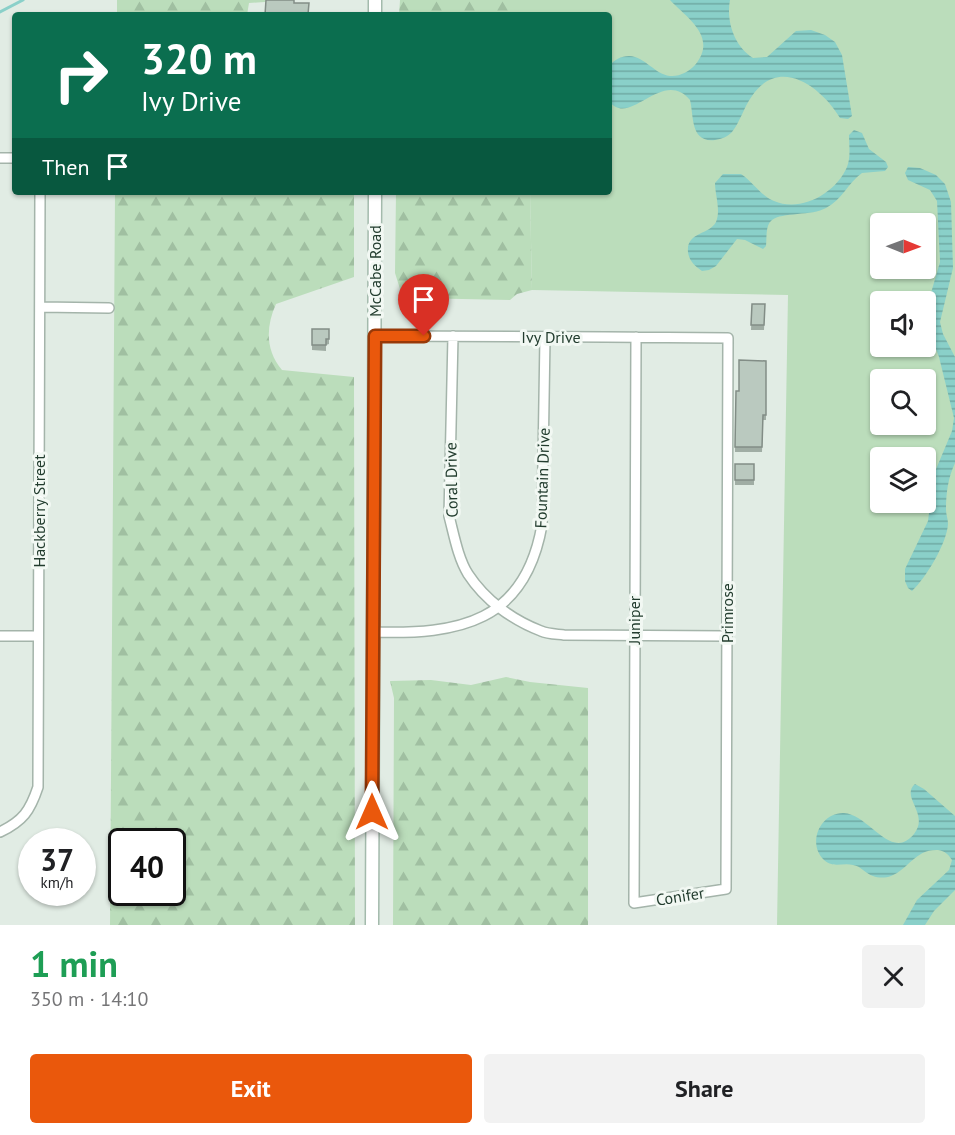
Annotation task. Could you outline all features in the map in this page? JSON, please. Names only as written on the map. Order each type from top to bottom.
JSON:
[{"type":"street","name":"Hackberry Street","points":[[0,832],[27,814],[38,787],[40,195]]},
{"type":"street","name":"McCabe Road","points":[[372,925],[375,195]]},
{"type":"street","points":[[40,307],[109,308]]},
{"type":"street","name":"Ivy Drive","points":[[375,336],[728,338]]},
{"type":"street","name":"Coral Drive","points":[[453,336],[449,516],[467,573],[483,593],[499,608],[543,633],[726,636]]},
{"type":"street","name":"Fountain Drive","points":[[499,608],[520,584],[539,545],[542,525],[545,337]]},
{"type":"street","name":"Juniper","points":[[634,903],[636,337]]},
{"type":"street","name":"Primrose","points":[[726,889],[728,338]]},
{"type":"street","points":[[372,632],[436,631],[468,623],[499,608]]},
{"type":"street","points":[[0,636],[38,636]]},
{"type":"street","name":"Conifer","points":[[634,903],[726,889]]},
{"type":"green space","points":[[117,0],[292,0],[249,3],[248,12],[117,12]]},
{"type":"green space","points":[[400,0],[527,0],[527,12],[399,12]]},
{"type":"green space","points":[[527,0],[955,0],[955,925],[777,925],[788,295],[532,290],[530,195],[612,195],[612,12],[527,12]]},
{"type":"green space","points":[[115,195],[354,195],[354,277],[276,304],[270,321],[269,338],[272,354],[282,370],[354,377],[355,925],[110,925],[110,906],[186,906],[186,828],[111,828]]},
{"type":"green space","points":[[396,195],[530,195],[532,290],[517,294],[510,300],[414,298],[400,289],[395,273]]},
{"type":"green space","points":[[506,677],[588,688],[588,925],[393,925],[394,698],[390,681],[431,680],[471,685]]},
{"type":"water","points":[[670,0],[730,0],[729,16],[736,40],[753,58],[767,57],[796,31],[811,30],[825,35],[835,42],[842,55],[852,116],[848,119],[840,118],[823,96],[812,87],[800,80],[787,77],[775,78],[763,84],[749,100],[732,132],[718,140],[707,140],[697,133],[690,100],[679,92],[668,90],[658,93],[627,108],[617,108],[612,104],[612,63],[615,60],[626,56],[635,57],[664,75],[670,76],[681,75],[695,65],[703,46],[702,37],[692,22]]},
{"type":"water","points":[[854,130],[862,133],[869,149],[886,162],[888,167],[885,171],[862,173],[832,205],[826,208],[772,220],[768,225],[766,246],[763,249],[745,240],[737,239],[716,266],[709,270],[702,271],[693,263],[688,246],[694,237],[716,222],[718,208],[715,183],[723,174],[741,174],[765,196],[774,201],[784,204],[806,202],[826,192],[842,176],[849,159],[849,135]]},
{"type":"water","points":[[908,167],[920,168],[936,175],[945,184],[951,202],[953,268],[940,322],[943,334],[955,357],[955,463],[947,492],[947,532],[935,560],[912,591],[905,581],[905,569],[928,521],[929,513],[936,513],[936,469],[952,431],[954,418],[936,349],[936,291],[932,291],[940,262],[937,201],[930,190],[908,180],[905,173]]},
{"type":"water","points":[[915,784],[955,816],[955,890],[934,911],[925,925],[903,925],[917,900],[949,870],[952,860],[948,854],[938,850],[923,853],[897,873],[889,877],[877,877],[856,866],[834,865],[826,862],[818,852],[816,844],[819,829],[823,823],[829,817],[844,813],[863,821],[889,840],[897,843],[905,841],[914,834],[918,827],[919,820],[911,794],[911,789]]},
{"type":"building","points":[[266,0],[294,0],[294,3],[309,3],[308,12],[265,12]]},
{"type":"building","points":[[752,304],[765,304],[764,325],[751,325]]},
{"type":"building","points":[[312,329],[329,329],[329,339],[326,339],[326,345],[312,345]]},
{"type":"building","points":[[739,360],[766,361],[766,415],[763,415],[762,447],[735,447]]},
{"type":"building","points":[[735,464],[754,464],[754,480],[735,480]]},
{"type":"waterway","points":[[0,12],[23,0]]},
{"type":"route","points":[[372,812],[375,336],[424,336]]}]
